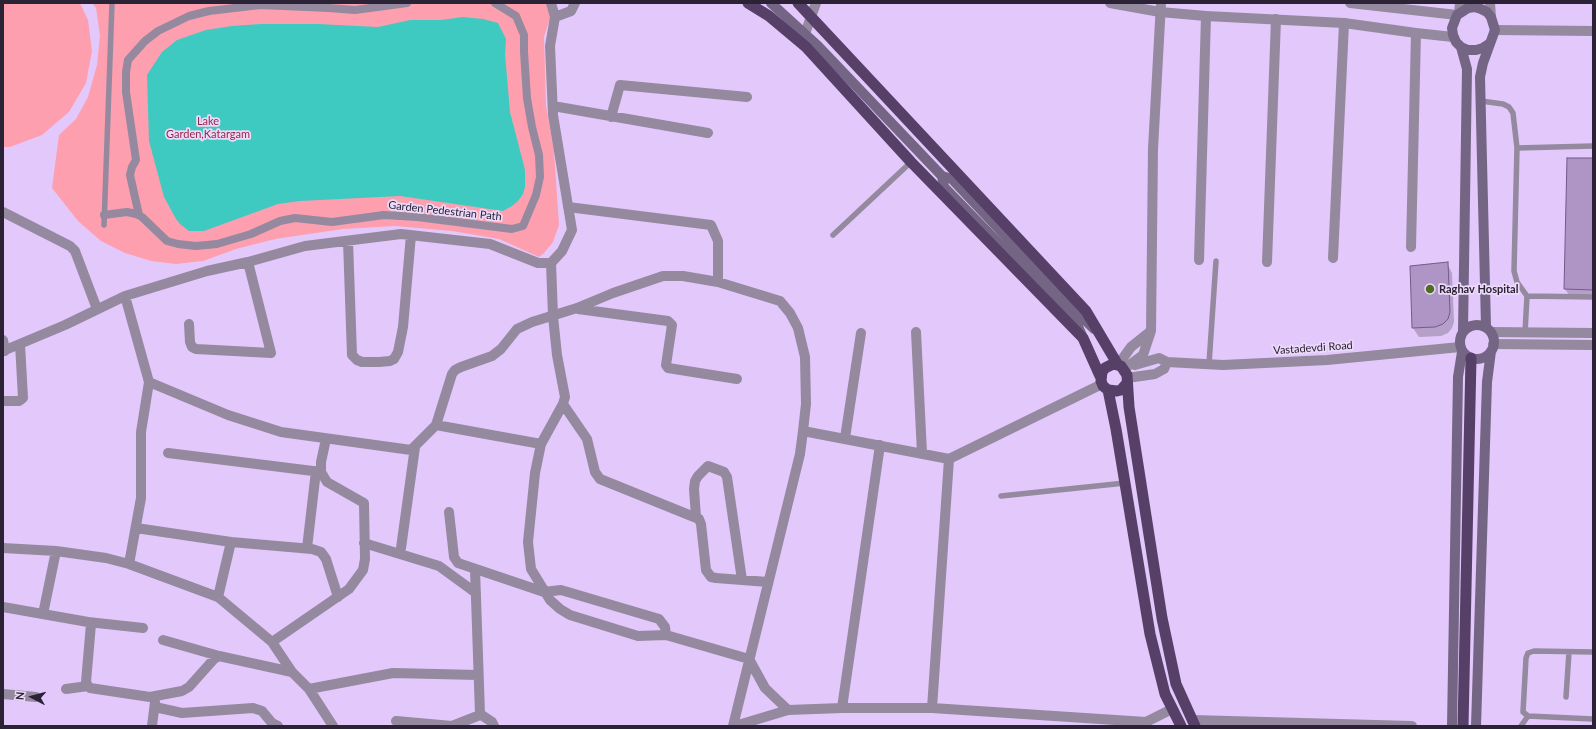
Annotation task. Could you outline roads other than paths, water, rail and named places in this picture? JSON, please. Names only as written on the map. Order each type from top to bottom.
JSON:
[{"type":"highway","points":[[748,3],[760,6],[787,30],[804,39],[911,162],[1083,338],[1103,383],[1116,429],[1150,634],[1165,694],[1181,726]]},
{"type":"highway","points":[[798,3],[1086,311],[1124,374],[1162,618],[1176,684],[1194,723]]},
{"type":"highway","points":[[1463,726],[1471,381],[1465,352]]},
{"type":"highway","points":[[1113,364],[1124,374],[1124,387],[1117,391],[1103,383],[1105,368],[1113,364]]},
{"type":"main road","points":[[771,3],[804,39],[942,176],[952,180],[1081,316],[1099,333]]},
{"type":"main road","points":[[1476,726],[1487,382],[1492,348],[1493,338],[1489,330],[1480,77],[1483,62],[1495,30],[1489,9],[1475,7],[1461,9],[1452,28],[1453,36],[1461,47],[1467,69],[1463,331],[1459,342],[1465,352],[1483,358],[1492,348]]},
{"type":"main road","points":[[1461,47],[1468,50],[1476,50],[1489,44]]},
{"type":"main road","points":[[942,176],[944,187],[1078,324],[1083,338]]},
{"type":"main road","points":[[1463,331],[1466,328],[1476,324],[1489,330]]},
{"type":"main road","points":[[1452,726],[1458,378],[1465,352]]},
{"type":"street","points":[[104,215],[127,212],[139,215],[130,175],[136,160],[126,92],[126,72],[128,60],[145,40],[158,31],[189,16],[208,11],[260,5],[355,10],[407,3]]},
{"type":"street","name":"Garden Pedestrian Path","points":[[139,215],[167,241],[196,246],[217,244],[251,234],[280,221],[295,218],[332,222],[384,215],[417,217],[512,229],[523,226],[536,195],[540,177],[539,155],[527,98],[524,35],[516,16],[495,3]]},
{"type":"street","points":[[551,3],[555,17],[550,46],[552,106],[572,230],[562,251],[551,263],[553,316],[557,355],[565,396],[563,404],[541,444],[535,472],[528,542],[531,569],[544,592],[560,609],[570,615],[638,636],[666,635],[749,659],[765,688],[788,710]]},
{"type":"street","points":[[555,17],[571,11],[575,3]]},
{"type":"street","points":[[804,39],[816,3]]},
{"type":"street","points":[[1110,3],[1161,8],[1206,16],[1344,23],[1416,33],[1453,36]]},
{"type":"street","points":[[1350,3],[1461,9]]},
{"type":"street","points":[[1161,8],[1153,150],[1151,331],[1131,347],[1124,374],[1155,374],[1164,369],[1167,362]]},
{"type":"street","points":[[1199,260],[1206,16]]},
{"type":"street","points":[[1268,262],[1276,20]]},
{"type":"street","points":[[1333,258],[1344,23]]},
{"type":"street","points":[[1495,30],[1593,31]]},
{"type":"street","points":[[1411,247],[1416,33]]},
{"type":"street","points":[[611,117],[620,85],[747,97]]},
{"type":"street","points":[[552,106],[708,133]]},
{"type":"street","points":[[568,207],[711,225],[718,241],[718,282]]},
{"type":"street","points":[[3,212],[70,246],[75,251],[97,310]]},
{"type":"street","points":[[4,347],[20,344],[125,296],[207,271],[248,262],[305,246],[401,234],[490,244],[538,263],[551,263]]},
{"type":"street","points":[[348,241],[352,355],[357,360],[362,362],[379,362],[394,359],[398,352],[403,327],[411,236]]},
{"type":"street","points":[[189,324],[190,342],[192,348],[270,353],[248,262]]},
{"type":"street","points":[[149,382],[228,416],[281,432],[411,450],[436,425],[452,374],[455,370],[492,356],[501,349],[517,329],[663,276],[683,276],[718,282],[780,301],[790,313],[798,328],[805,357],[806,404],[804,430],[800,454],[749,659],[734,726],[788,710],[842,708],[932,708],[1146,722],[1172,709]]},
{"type":"street","points":[[125,296],[149,382],[141,432],[141,498],[129,564]]},
{"type":"street","points":[[577,308],[668,321],[672,325],[666,365],[668,368],[737,379]]},
{"type":"street","points":[[1489,330],[1525,333],[1593,332]]},
{"type":"street","points":[[916,332],[922,453]]},
{"type":"street","points":[[845,438],[861,334]]},
{"type":"street","points":[[3,401],[19,401],[23,398],[20,344]]},
{"type":"street","points":[[1492,348],[1593,345]]},
{"type":"street","name":"Vastadevdi Road","points":[[1124,374],[1160,358],[1167,362],[1223,365],[1465,352]]},
{"type":"street","points":[[804,430],[949,458],[1103,383]]},
{"type":"street","points":[[563,404],[587,439],[595,472],[600,479],[699,519],[701,524],[706,570],[708,574],[716,578],[768,582]]},
{"type":"street","points":[[436,425],[541,444]]},
{"type":"street","points":[[307,548],[319,472],[326,439]]},
{"type":"street","points":[[842,708],[880,445]]},
{"type":"street","points":[[402,548],[415,447]]},
{"type":"street","points":[[168,453],[319,472],[327,482],[364,503],[364,570],[349,589],[272,642]]},
{"type":"street","points":[[932,708],[949,458]]},
{"type":"street","points":[[696,517],[694,489],[695,481],[698,476],[708,466],[724,472],[727,477],[742,580]]},
{"type":"street","points":[[449,512],[455,560],[458,563],[544,592],[562,590],[659,619],[665,626],[666,635]]},
{"type":"street","points":[[136,528],[231,542],[307,548],[321,552],[326,559],[338,597]]},
{"type":"street","points":[[218,597],[231,542]]},
{"type":"street","points":[[364,543],[439,566],[476,593]]},
{"type":"street","points":[[3,548],[56,551],[106,558],[129,564],[218,597],[272,642],[292,672],[309,689],[332,726]]},
{"type":"street","points":[[43,614],[56,551]]},
{"type":"street","points":[[475,569],[480,715]]},
{"type":"street","points":[[3,607],[88,622],[143,628]]},
{"type":"street","points":[[88,622],[91,626],[86,682],[88,686]]},
{"type":"street","points":[[163,640],[219,656],[292,672]]},
{"type":"street","points":[[155,702],[186,689],[214,659],[219,656]]},
{"type":"street","points":[[309,689],[393,673],[478,674]]},
{"type":"street","points":[[66,689],[88,686],[95,689],[155,702],[182,713],[253,708],[262,711],[278,726]]},
{"type":"street","points":[[3,694],[36,697]]},
{"type":"street","points":[[152,726],[155,702]]},
{"type":"street","points":[[396,721],[452,726],[480,715]]},
{"type":"street","points":[[480,715],[492,722],[494,726]]},
{"type":"street","points":[[1194,723],[1412,726]]},
{"type":"lane","points":[[104,225],[112,3]]},
{"type":"lane","points":[[1481,101],[1504,104],[1509,107],[1513,113],[1517,148],[1514,271],[1516,282],[1527,296],[1525,333]]},
{"type":"lane","points":[[1517,148],[1593,146]]},
{"type":"lane","points":[[833,235],[911,162]]},
{"type":"lane","points":[[1208,364],[1216,261]]},
{"type":"lane","points":[[1527,296],[1593,297]]},
{"type":"lane","points":[[1001,496],[1125,482]]},
{"type":"lane","points":[[1593,652],[1534,651],[1528,653],[1526,658],[1523,712],[1528,716],[1593,719]]},
{"type":"lane","points":[[1566,697],[1568,652]]},
{"type":"lane","points":[[1521,726],[1528,716]]},
{"type":"place","name":"Raghav Hospital","points":[[1430,289]]},
{"type":"park label","name":"Lake Garden,Katargam","points":[[208,127]]}]
